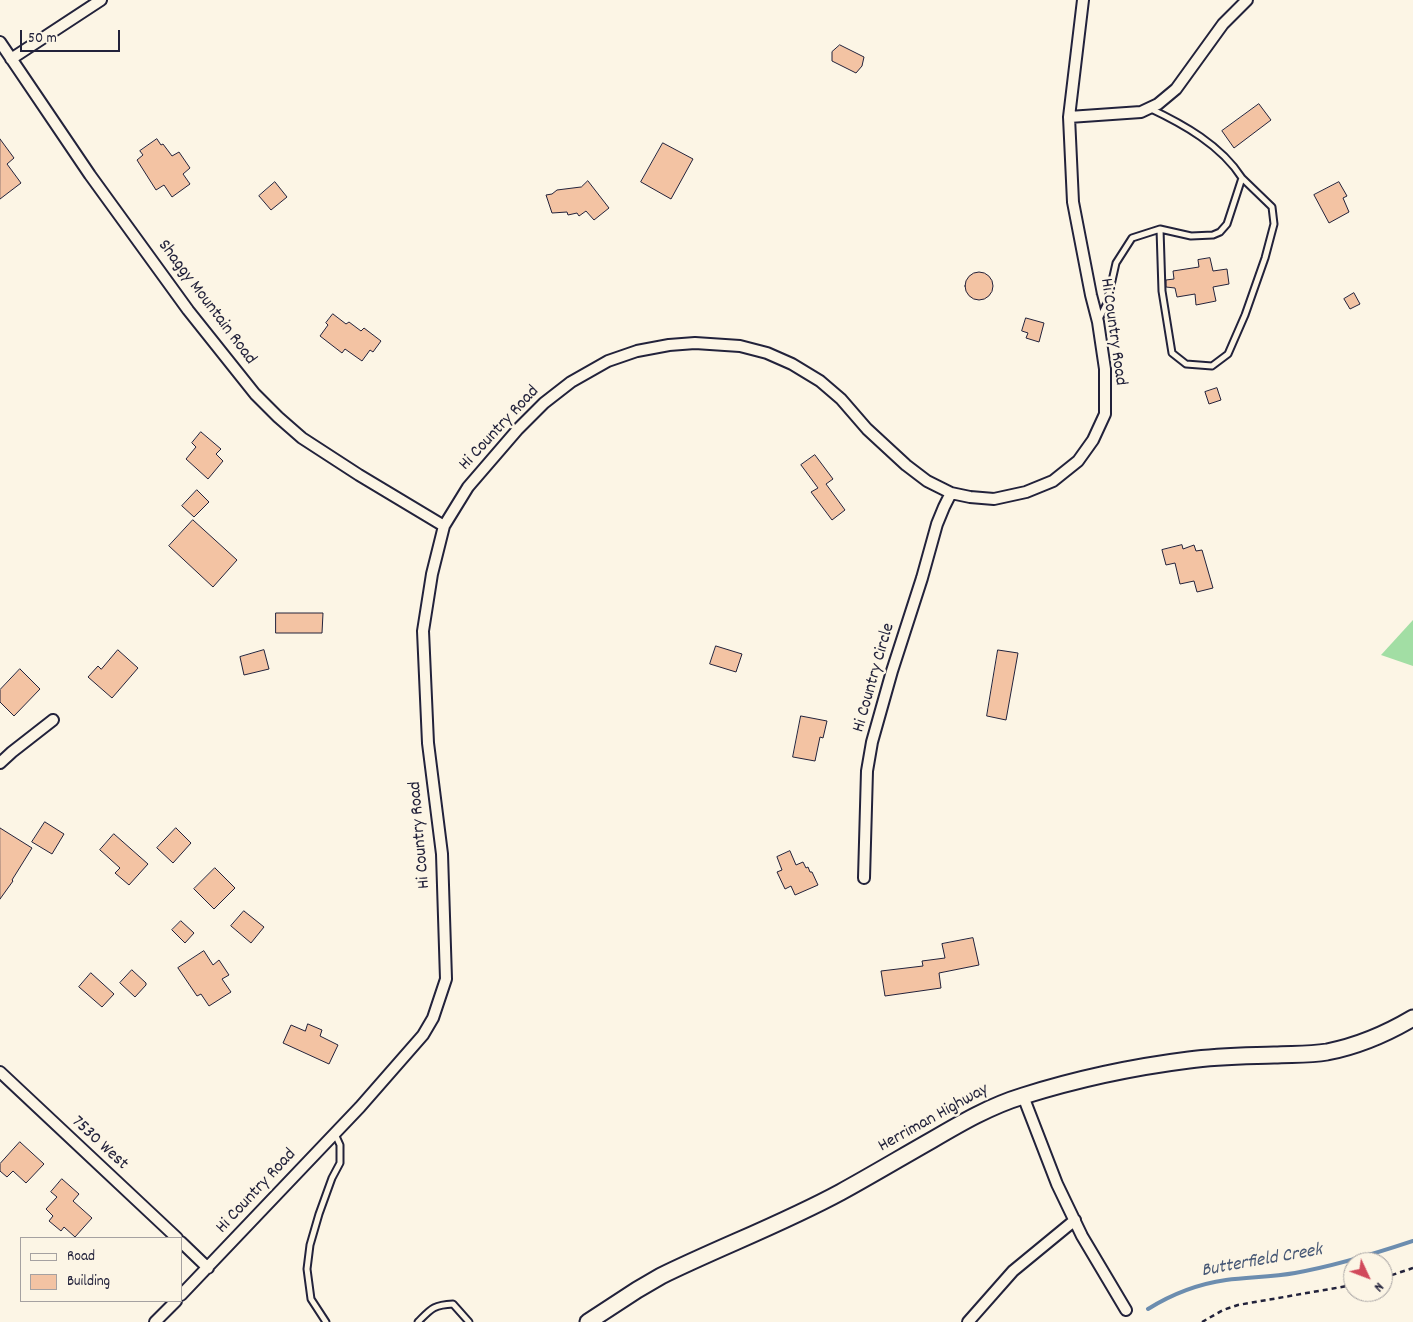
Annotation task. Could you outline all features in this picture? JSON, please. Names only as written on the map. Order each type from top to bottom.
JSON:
[{"type":"main road","name":"Herriman Highway","points":[[588,1322],[661,1276],[815,1206],[979,1113],[1023,1096],[1099,1076],[1189,1060],[1326,1052],[1359,1044],[1398,1027],[1413,1018]]},
{"type":"street","points":[[12,59],[101,0]]},
{"type":"street","name":"Hi Country Road","points":[[182,1294],[360,1107],[423,1036],[433,1018],[446,979],[442,854],[428,743],[423,631],[432,574],[444,526],[468,487],[518,429],[544,403],[571,382],[608,361],[637,351],[686,344],[740,346],[767,353],[792,364],[820,381],[841,398],[867,430],[906,464],[927,481],[951,493],[970,498],[994,499],[1026,492],[1053,481],[1078,461],[1093,440],[1105,414],[1104,369],[1098,322],[1073,202],[1069,117],[1084,0]]},
{"type":"street","points":[[1069,117],[1141,112],[1158,104],[1176,89],[1223,24],[1247,0]]},
{"type":"street","name":"Shaggy Mountain Road","points":[[0,42],[90,175],[176,294],[255,394],[302,438],[444,526]]},
{"type":"street","name":"Hi Country Circle","points":[[864,878],[867,771],[872,742],[937,524],[951,493]]},
{"type":"street","points":[[0,763],[53,720]]},
{"type":"street","name":"7530 West","points":[[0,1072],[176,1237]]},
{"type":"street","points":[[1023,1096],[1057,1184],[1082,1236],[1126,1310]]},
{"type":"street","points":[[968,1322],[1013,1271],[1075,1220]]},
{"type":"street","points":[[182,1243],[208,1268]]},
{"type":"street","points":[[155,1322],[175,1302]]},
{"type":"lane","points":[[1149,108],[1175,120],[1213,146],[1272,207],[1274,224],[1245,315],[1228,354],[1212,366],[1186,364],[1172,353],[1162,291],[1160,229]]},
{"type":"lane","points":[[1098,322],[1107,302],[1116,263],[1132,238],[1160,229],[1192,236],[1213,235],[1220,232],[1227,224],[1242,178]]},
{"type":"lane","points":[[326,1322],[312,1299],[306,1269],[310,1245],[319,1214],[332,1178],[340,1163],[340,1144],[335,1134]]},
{"type":"lane","points":[[418,1322],[439,1304],[452,1304],[469,1322]]},
{"type":"path","points":[[1393,1275],[1413,1268]]},
{"type":"path","points":[[1202,1322],[1223,1310],[1238,1305],[1343,1287]]},
{"type":"green space","points":[[1413,620],[1413,666],[1381,655]]},
{"type":"building","points":[[840,45],[864,57],[862,66],[856,73],[832,61],[832,52]]},
{"type":"building","points":[[1259,104],[1271,120],[1234,148],[1222,131]]},
{"type":"building","points":[[0,139],[14,158],[7,164],[21,183],[0,199]]},
{"type":"building","points":[[157,139],[172,156],[179,152],[190,168],[183,174],[190,184],[172,197],[164,185],[156,190],[137,160],[143,155],[140,151]]},
{"type":"building","points":[[663,143],[693,159],[671,199],[641,182]]},
{"type":"building","points":[[588,181],[609,208],[594,220],[586,211],[579,216],[577,213],[568,215],[567,212],[552,213],[546,195],[552,194],[557,190],[581,187]]},
{"type":"building","points":[[275,182],[287,197],[271,210],[259,196]]},
{"type":"building","points":[[1339,182],[1347,196],[1343,198],[1349,212],[1329,223],[1314,195]]},
{"type":"building","points":[[1210,258],[1213,271],[1227,269],[1229,284],[1213,287],[1216,301],[1196,305],[1195,294],[1177,297],[1175,288],[1166,287],[1166,280],[1174,279],[1173,271],[1199,267],[1198,260]]},
{"type":"building","points":[[979,272],[989,276],[993,286],[989,296],[979,300],[969,296],[965,286],[969,276]]},
{"type":"building","points":[[1354,293],[1360,304],[1350,309],[1344,299]]},
{"type":"building","points":[[333,314],[346,324],[349,322],[361,331],[364,328],[381,341],[373,352],[370,350],[362,361],[345,349],[342,353],[320,336]]},
{"type":"building","points":[[1026,318],[1044,323],[1039,342],[1026,338],[1028,333],[1022,331]]},
{"type":"building","points":[[1217,388],[1221,400],[1209,404],[1205,392]]},
{"type":"building","points":[[201,432],[221,449],[216,454],[223,461],[208,479],[186,459],[196,447],[192,443]]},
{"type":"building","points":[[815,455],[833,479],[826,484],[845,510],[832,520],[811,492],[818,488],[801,465]]},
{"type":"building","points":[[197,490],[209,502],[194,517],[182,506]]},
{"type":"building","points":[[193,520],[237,560],[213,587],[169,546]]},
{"type":"building","points":[[1182,545],[1183,549],[1194,545],[1196,551],[1202,550],[1213,588],[1197,592],[1194,581],[1180,584],[1175,563],[1166,565],[1162,550]]},
{"type":"building","points":[[276,613],[323,613],[322,633],[276,633]]},
{"type":"building","points":[[716,646],[742,654],[736,672],[710,664]]},
{"type":"building","points":[[118,650],[138,668],[112,698],[88,677],[98,666],[101,669]]},
{"type":"building","points":[[264,650],[269,669],[244,675],[240,657]]},
{"type":"building","points":[[998,650],[1018,653],[1006,720],[987,716]]},
{"type":"building","points":[[20,669],[40,689],[14,716],[0,702],[0,690]]},
{"type":"building","points":[[801,716],[827,721],[823,738],[820,737],[815,761],[793,757]]},
{"type":"building","points":[[45,822],[64,834],[52,854],[32,842]]},
{"type":"building","points":[[0,828],[32,848],[0,899]]},
{"type":"building","points":[[176,828],[191,843],[173,863],[157,848]]},
{"type":"building","points":[[114,834],[148,864],[129,885],[115,873],[120,868],[100,850]]},
{"type":"building","points":[[790,851],[796,865],[803,862],[806,868],[808,867],[810,872],[812,872],[818,885],[795,895],[791,886],[785,889],[777,872],[782,870],[777,857]]},
{"type":"building","points":[[215,868],[235,888],[214,909],[194,889]]},
{"type":"building","points":[[244,911],[264,927],[251,943],[231,926]]},
{"type":"building","points":[[181,921],[194,933],[185,943],[172,930]]},
{"type":"building","points":[[973,938],[979,965],[939,973],[941,988],[885,996],[881,971],[923,966],[922,961],[945,958],[942,944]]},
{"type":"building","points":[[204,951],[213,965],[219,960],[229,975],[222,979],[231,992],[209,1006],[201,994],[197,996],[178,968]]},
{"type":"building","points":[[132,970],[146,983],[135,997],[120,983]]},
{"type":"building","points":[[91,973],[114,994],[102,1007],[79,987]]},
{"type":"building","points":[[308,1024],[322,1030],[320,1036],[338,1045],[329,1064],[283,1043],[291,1025],[305,1031]]},
{"type":"building","points":[[20,1142],[44,1164],[26,1183],[13,1171],[7,1177],[0,1171],[0,1164]]},
{"type":"building","points":[[62,1179],[79,1194],[73,1201],[92,1218],[75,1237],[64,1227],[61,1231],[49,1221],[53,1216],[46,1209],[57,1197],[51,1192]]},
{"type":"waterway","name":"Butterfield Creek","points":[[1148,1309],[1176,1294],[1205,1284],[1310,1270],[1413,1241]]}]
